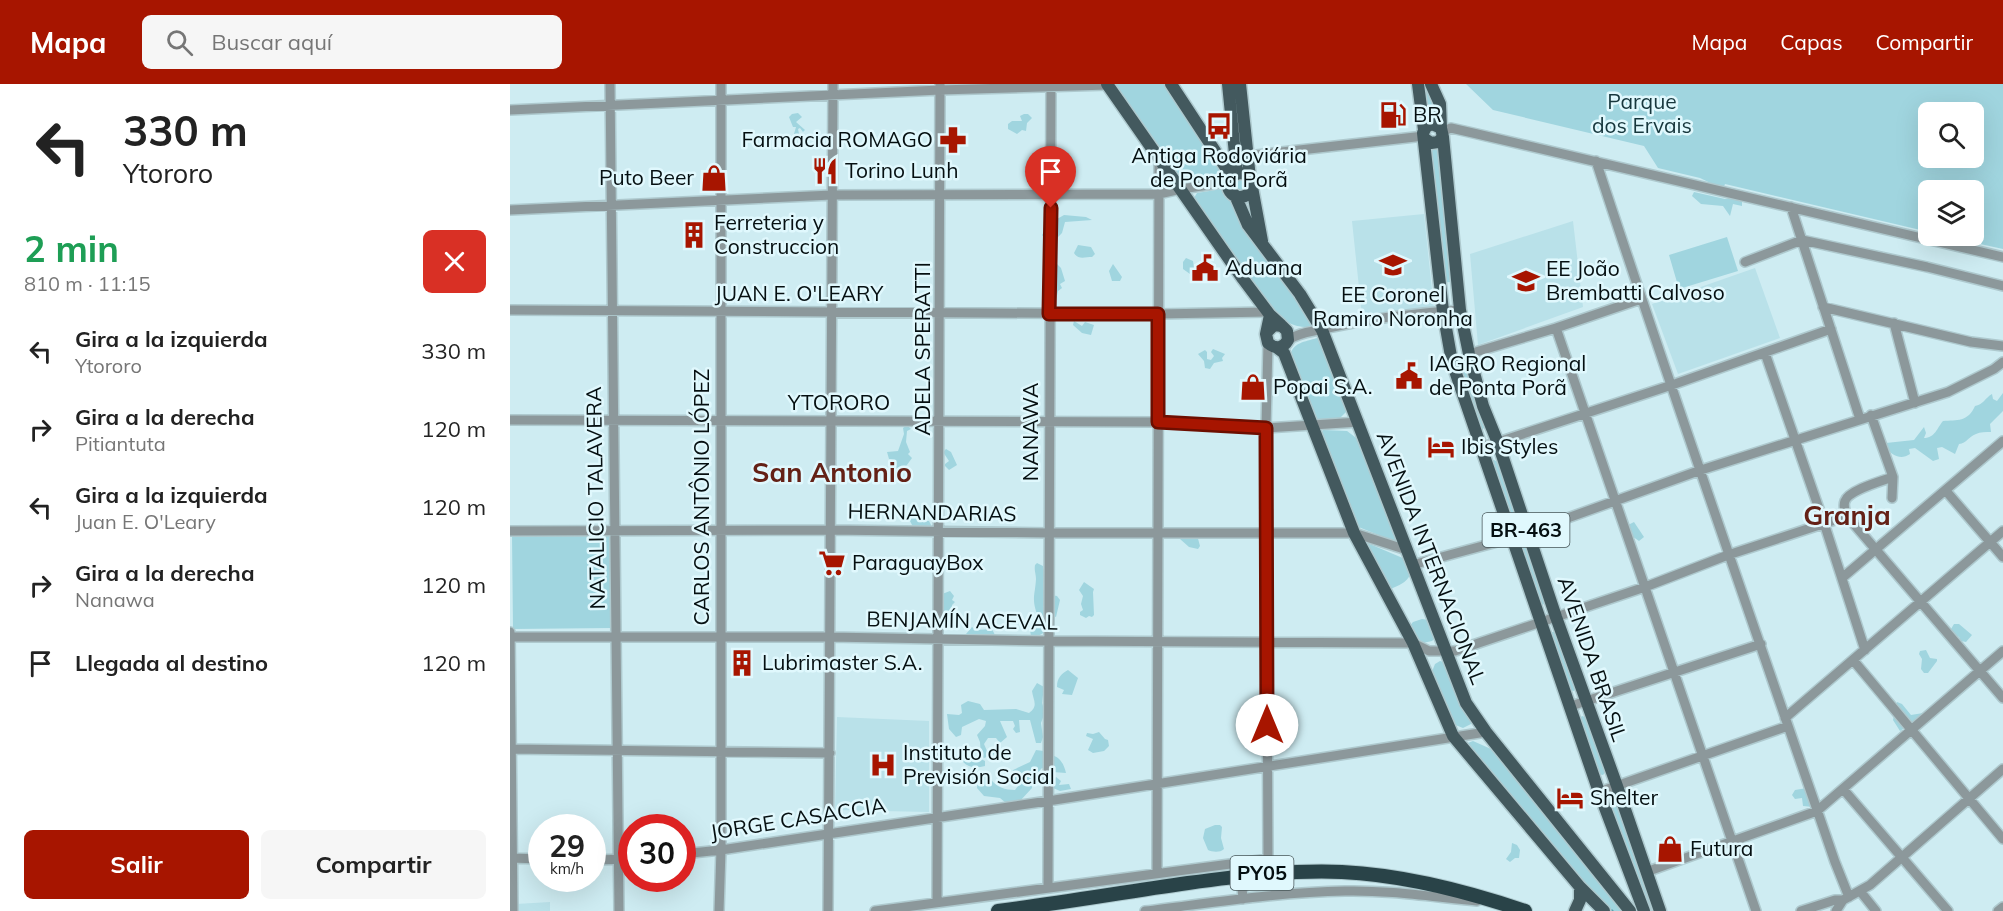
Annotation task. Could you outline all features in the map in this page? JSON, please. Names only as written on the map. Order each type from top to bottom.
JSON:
[{"type":"highway","name":"PY05","points":[[1006,910],[1241,876],[1269,866],[1375,875],[1439,886],[1525,911]]},
{"type":"main road","points":[[1108,84],[1269,314],[1354,533],[1413,643],[1453,736],[1580,887],[1604,911]]},
{"type":"main road","points":[[1171,84],[1232,178]]},
{"type":"main road","points":[[1228,84],[1232,178],[1230,190],[1234,195],[1246,196],[1251,182]]},
{"type":"main road","points":[[1240,84],[1247,156],[1262,242]]},
{"type":"main road","name":"AVENIDA BRASIL","points":[[1418,84],[1443,311],[1452,362],[1599,792],[1644,911]]},
{"type":"main road","name":"AVENIDA BRASIL","points":[[1431,84],[1440,104],[1460,310],[1483,406],[1498,443],[1660,911]]},
{"type":"main road","points":[[1424,135],[1434,144],[1442,132]]},
{"type":"main road","points":[[1232,178],[1244,174],[1251,182]]},
{"type":"main road","name":"AVENIDA INTERNACIONAL","points":[[1234,195],[1248,225],[1313,313],[1322,330],[1407,550],[1440,652],[1466,702],[1486,732],[1630,911]]},
{"type":"main road","points":[[1575,911],[1580,900],[1580,887]]},
{"type":"street","name":"NATALICIO TALAVERA","points":[[610,84],[618,824]]},
{"type":"street","name":"CARLOS ANTÔNIO LÓPEZ","points":[[720,909],[721,84]]},
{"type":"street","points":[[828,911],[833,84]]},
{"type":"street","points":[[510,110],[833,95],[940,87],[1108,84]]},
{"type":"street","name":"NANAWA","points":[[1048,887],[1051,85]]},
{"type":"street","name":"ADELA SPERATTI","points":[[937,902],[940,87]]},
{"type":"street","points":[[1442,132],[1451,129],[1462,131],[2003,257]]},
{"type":"street","points":[[1247,156],[1424,135]]},
{"type":"street","points":[[1157,872],[1160,159]]},
{"type":"street","points":[[1596,161],[1846,899]]},
{"type":"street","points":[[510,210],[832,195],[1159,194],[1232,178]]},
{"type":"street","points":[[1791,207],[1860,419]]},
{"type":"street","points":[[1745,262],[1802,240],[2003,286]]},
{"type":"street","points":[[1469,354],[1641,299]]},
{"type":"street","points":[[1824,307],[1971,342],[2003,346]]},
{"type":"street","name":"JUAN E. O'LEARY","points":[[510,310],[1269,314]]},
{"type":"street","points":[[875,911],[1157,872],[1269,866],[1266,428],[1279,341],[1375,319],[1460,310]]},
{"type":"street","points":[[1894,323],[1915,403]]},
{"type":"street","points":[[1556,328],[1756,911]]},
{"type":"street","points":[[1480,448],[1672,385],[1831,329]]},
{"type":"street","points":[[1765,353],[1865,650]]},
{"type":"street","points":[[1412,566],[1512,538],[1701,470],[1948,392],[1994,369],[2003,362]]},
{"type":"street","points":[[1871,415],[1893,477],[1892,498]]},
{"type":"street","name":"YTORORO","points":[[510,420],[1158,422],[1266,428],[1359,422]]},
{"type":"street","points":[[1842,578],[2003,441]]},
{"type":"street","points":[[1893,477],[1853,492],[1845,499],[1846,516],[2003,698]]},
{"type":"street","points":[[1946,491],[2003,557]]},
{"type":"street","points":[[1424,667],[1427,657],[1440,652],[1462,650],[1645,587],[1728,555],[1846,516]]},
{"type":"street","name":"HERNANDARIAS","points":[[510,531],[940,530],[1050,533],[1157,531],[1354,533],[1407,550]]},
{"type":"street","points":[[1599,792],[1703,757],[1787,722],[1853,660],[2003,531]]},
{"type":"street","points":[[510,632],[513,911]]},
{"type":"street","name":"BENJAMÍN ACEVAL","points":[[510,637],[830,637],[939,640],[1413,643]]},
{"type":"street","points":[[1413,643],[1422,648],[1440,652]]},
{"type":"street","points":[[1571,706],[1761,645]]},
{"type":"street","points":[[1646,872],[1817,811],[2003,651]]},
{"type":"street","points":[[1853,660],[2003,839]]},
{"type":"street","name":"JORGE CASACCIA","points":[[696,853],[1048,801],[1486,732]]},
{"type":"street","points":[[510,749],[830,753]]},
{"type":"street","points":[[1836,911],[1846,899],[1870,885],[2003,769]]},
{"type":"street","points":[[1843,789],[1948,911]]},
{"type":"street","points":[[511,858],[528,859]]},
{"type":"street","points":[[1241,876],[1243,899]]},
{"type":"street","points":[[1145,911],[1281,895],[1363,891],[1502,903]]},
{"type":"street","points":[[1860,891],[1876,911]]},
{"type":"street","name":"NATALICIO TALAVERA","points":[[619,892],[619,911]]},
{"type":"street","points":[[1801,911],[1835,900],[1846,899]]},
{"type":"street","points":[[1998,911],[2003,907]]},
{"type":"shaded area","name":"EE Coronel Ramiro Noronha","points":[[1424,214],[1434,309],[1362,316],[1352,221]]},
{"type":"shaded area","name":"EE João Brembatti Calvoso","points":[[1573,221],[1583,307],[1478,345],[1470,254]]},
{"type":"shaded area","points":[[1755,268],[1780,338],[1678,374],[1652,304]]},
{"type":"shaded area","name":"Instituto de Previsión Social","points":[[837,717],[929,721],[929,812],[835,810]]},
{"type":"shaded area","points":[[550,902],[550,911],[517,911],[516,904]]},
{"type":"green space","points":[[1115,84],[1165,84],[1221,171],[1219,176],[1187,180],[1181,177]]},
{"type":"green space","points":[[1420,84],[1429,84],[1434,116],[1429,119],[1426,119]]},
{"type":"green space","name":"Parque dos Ervais","points":[[1466,84],[2003,84],[2003,249],[1984,245],[1984,180],[1918,180],[1918,229],[1725,184],[1723,189],[1700,178],[1658,168],[1644,146],[1493,110]]},
{"type":"green space","points":[[798,113],[802,117],[796,122],[805,130],[803,132],[800,128],[798,129],[797,136],[794,134],[796,127],[793,127],[789,117]]},
{"type":"green space","points":[[1024,114],[1032,118],[1027,123],[1026,131],[1022,130],[1017,134],[1008,129],[1008,124],[1012,121],[1022,121],[1020,116]]},
{"type":"green space","points":[[1429,145],[1438,151],[1450,282],[1440,283]]},
{"type":"green space","points":[[1241,178],[1247,180],[1249,186],[1247,192],[1241,194],[1235,192],[1233,186],[1235,180]]},
{"type":"green space","points":[[1222,189],[1226,191],[1238,217],[1313,321],[1313,327],[1298,326],[1286,321],[1265,302],[1194,198],[1197,193]]},
{"type":"green space","points":[[1694,192],[1725,199],[1735,197],[1742,200],[1742,206],[1733,204],[1730,216],[1723,206],[1701,204],[1692,196]]},
{"type":"green space","points":[[1064,215],[1086,217],[1092,220],[1065,222],[1062,233],[1056,239],[1046,236],[1044,238],[1042,235],[1049,225]]},
{"type":"green space","points":[[1727,237],[1738,271],[1679,289],[1669,255]]},
{"type":"green space","points":[[1078,245],[1091,247],[1095,254],[1092,257],[1078,257],[1074,253]]},
{"type":"green space","points":[[1186,258],[1193,261],[1195,274],[1190,274],[1183,269],[1183,262]]},
{"type":"green space","points":[[1057,264],[1061,268],[1065,281],[1060,284],[1062,288],[1058,291],[1054,309],[1054,265]]},
{"type":"green space","points":[[1113,264],[1122,277],[1120,281],[1112,281],[1109,271]]},
{"type":"green space","points":[[1074,321],[1082,326],[1085,322],[1094,325],[1091,335],[1082,333],[1073,325]]},
{"type":"green space","points":[[1317,338],[1321,340],[1347,411],[1339,419],[1317,420],[1314,417],[1290,357],[1296,345]]},
{"type":"green space","points":[[1213,349],[1225,354],[1223,361],[1214,363],[1210,369],[1205,368],[1204,361],[1198,354],[1205,350],[1207,359],[1211,360],[1214,356],[1211,352]]},
{"type":"green space","points":[[1461,372],[1468,372],[1486,427],[1481,430]]},
{"type":"green space","points":[[2003,393],[2003,411],[1990,424],[1991,432],[1973,435],[1959,444],[1955,454],[1942,447],[1937,448],[1939,459],[1933,461],[1915,448],[1909,449],[1910,454],[1907,456],[1900,457],[1886,448],[1886,443],[1914,440],[1924,427],[1926,433],[1924,438],[1928,438],[1943,421],[1965,418],[1975,406],[1992,394],[1993,399],[1997,401]]},
{"type":"green space","points":[[907,425],[911,429],[907,431],[906,442],[910,452],[908,454],[912,458],[904,469],[894,472],[888,469],[889,463],[894,460],[889,459],[887,452],[898,451],[904,434],[903,428]]},
{"type":"green space","points":[[1323,430],[1347,431],[1359,440],[1398,540],[1396,542],[1356,526],[1321,434]]},
{"type":"green space","points":[[946,449],[951,452],[957,465],[949,470],[945,464],[949,461],[943,452]]},
{"type":"green space","points":[[1491,461],[1498,462],[1516,516],[1511,519]]},
{"type":"green space","points":[[915,514],[922,521],[929,521],[930,527],[913,527],[909,519]]},
{"type":"green space","points":[[1634,522],[1644,537],[1639,541],[1626,532],[1626,526]]},
{"type":"green space","points":[[610,534],[612,628],[513,629],[512,535]]},
{"type":"green space","points":[[1180,535],[1197,535],[1200,546],[1198,549],[1189,547],[1180,539]]},
{"type":"green space","points":[[1365,542],[1405,559],[1410,575],[1406,580],[1391,589],[1388,588]]},
{"type":"green space","points":[[1528,547],[1546,604],[1539,605],[1520,548]]},
{"type":"green space","points":[[1037,563],[1043,566],[1044,591],[1047,599],[1051,595],[1057,596],[1060,600],[1056,617],[1051,615],[1048,604],[1043,606],[1046,617],[1043,626],[1045,632],[1038,636],[1031,636],[1030,630],[1038,617],[1034,601],[1035,565]]},
{"type":"green space","points":[[1084,582],[1094,589],[1094,615],[1086,618],[1080,615],[1083,610],[1081,604],[1083,596],[1079,590]]},
{"type":"green space","points":[[950,591],[954,596],[952,600],[955,602],[952,605],[952,611],[947,613],[943,612],[942,594]]},
{"type":"green space","points":[[1422,619],[1429,620],[1435,638],[1432,641],[1423,643],[1409,627],[1413,622]]},
{"type":"green space","points":[[1954,624],[1959,624],[1972,635],[1966,642],[1952,634],[1951,629]]},
{"type":"green space","points":[[972,627],[976,630],[992,629],[995,635],[993,637],[970,637],[966,634]]},
{"type":"green space","points":[[1556,632],[1577,685],[1574,691],[1569,690],[1550,633]]},
{"type":"green space","points":[[1926,650],[1930,658],[1937,659],[1937,661],[1928,673],[1924,673],[1921,669],[1922,659],[1919,654],[1920,651]]},
{"type":"green space","points":[[1440,661],[1444,662],[1471,718],[1471,724],[1463,728],[1453,724],[1431,674],[1435,664]]},
{"type":"green space","points":[[1068,670],[1078,678],[1072,695],[1062,694],[1064,690],[1057,687],[1060,677]]},
{"type":"green space","points":[[1037,683],[1044,687],[1042,703],[1045,712],[1041,723],[1043,737],[1041,743],[1036,743],[1030,720],[1019,720],[1020,732],[1016,733],[1013,729],[1015,726],[1013,721],[1000,721],[1007,737],[1000,743],[996,738],[988,738],[984,744],[987,751],[993,751],[995,754],[984,758],[981,755],[977,735],[985,726],[986,721],[979,719],[962,727],[961,735],[956,737],[949,729],[947,714],[959,715],[962,713],[961,705],[968,701],[980,704],[984,710],[1016,709],[1029,713],[1035,705],[1032,691]]},
{"type":"green space","points":[[1897,702],[1902,704],[1911,715],[1923,713],[1913,722],[1909,721],[1905,714],[1903,716],[1905,728],[1900,731],[1893,720]]},
{"type":"green space","points":[[1582,716],[1588,718],[1607,770],[1603,775],[1598,774],[1580,718]]},
{"type":"green space","points":[[1099,732],[1108,740],[1109,746],[1104,751],[1093,753],[1088,750],[1093,739],[1086,736],[1087,733]]},
{"type":"green space","points":[[1473,741],[1491,749],[1623,911],[1609,911],[1469,749],[1468,743]]},
{"type":"green space","points":[[966,749],[969,752],[969,759],[973,762],[981,759],[985,761],[985,766],[973,767],[963,762],[959,754],[961,750]]},
{"type":"green space","points":[[1036,750],[1044,751],[1043,757],[1058,758],[1066,773],[1042,768],[1031,780],[1032,788],[1020,801],[1006,803],[1000,798],[984,796],[977,788],[978,779],[984,776],[1001,787],[1015,790],[1018,786],[1013,782],[1011,776],[1013,770],[1030,762]]},
{"type":"green space","points":[[1056,777],[1061,781],[1059,785],[1069,784],[1071,789],[1060,791],[1053,788],[1052,781]]},
{"type":"green space","points":[[1807,788],[1813,807],[1803,806],[1802,798],[1795,799],[1792,795],[1795,790]]},
{"type":"green space","points":[[1616,802],[1655,911],[1648,911],[1611,805]]},
{"type":"green space","points":[[1215,825],[1222,827],[1221,838],[1224,849],[1218,852],[1208,850],[1203,838],[1205,829]]},
{"type":"green space","points":[[1512,843],[1520,850],[1519,858],[1510,862],[1506,859],[1511,852]]},
{"type":"place","name":"BR","points":[[1393,115]]},
{"type":"place","name":"Antiga Rodoviária de Ponta Porã","points":[[1219,126]]},
{"type":"place","name":"Farmacia ROMAGO","points":[[953,140]]},
{"type":"place","name":"Torino Lunh","points":[[825,171]]},
{"type":"place","name":"Puto Beer","points":[[714,178]]},
{"type":"place","name":"Ferreteria y Construccion","points":[[694,235]]},
{"type":"place","name":"EE Coronel Ramiro Noronha","points":[[1393,265]]},
{"type":"place","name":"Aduana","points":[[1205,268]]},
{"type":"place","name":"EE João Brembatti Calvoso","points":[[1526,281]]},
{"type":"place","name":"IAGRO Regional de Ponta Porã","points":[[1409,376]]},
{"type":"place","name":"Popai S.A.","points":[[1253,387]]},
{"type":"place","name":"Ibis Styles","points":[[1441,447]]},
{"type":"place","name":"ParaguayBox","points":[[832,563]]},
{"type":"place","name":"Lubrimaster S.A.","points":[[742,663]]},
{"type":"place","name":"Instituto de Previsión Social","points":[[883,765]]},
{"type":"place","name":"Shelter","points":[[1570,798]]},
{"type":"place","name":"Futura","points":[[1670,849]]},
{"type":"district","name":"San Antonio","points":[[832,473]]},
{"type":"district","name":"Granja","points":[[1847,516]]},
{"type":"route","points":[[1051,208],[1049,314],[1158,314],[1158,422],[1266,428],[1267,725]]}]
